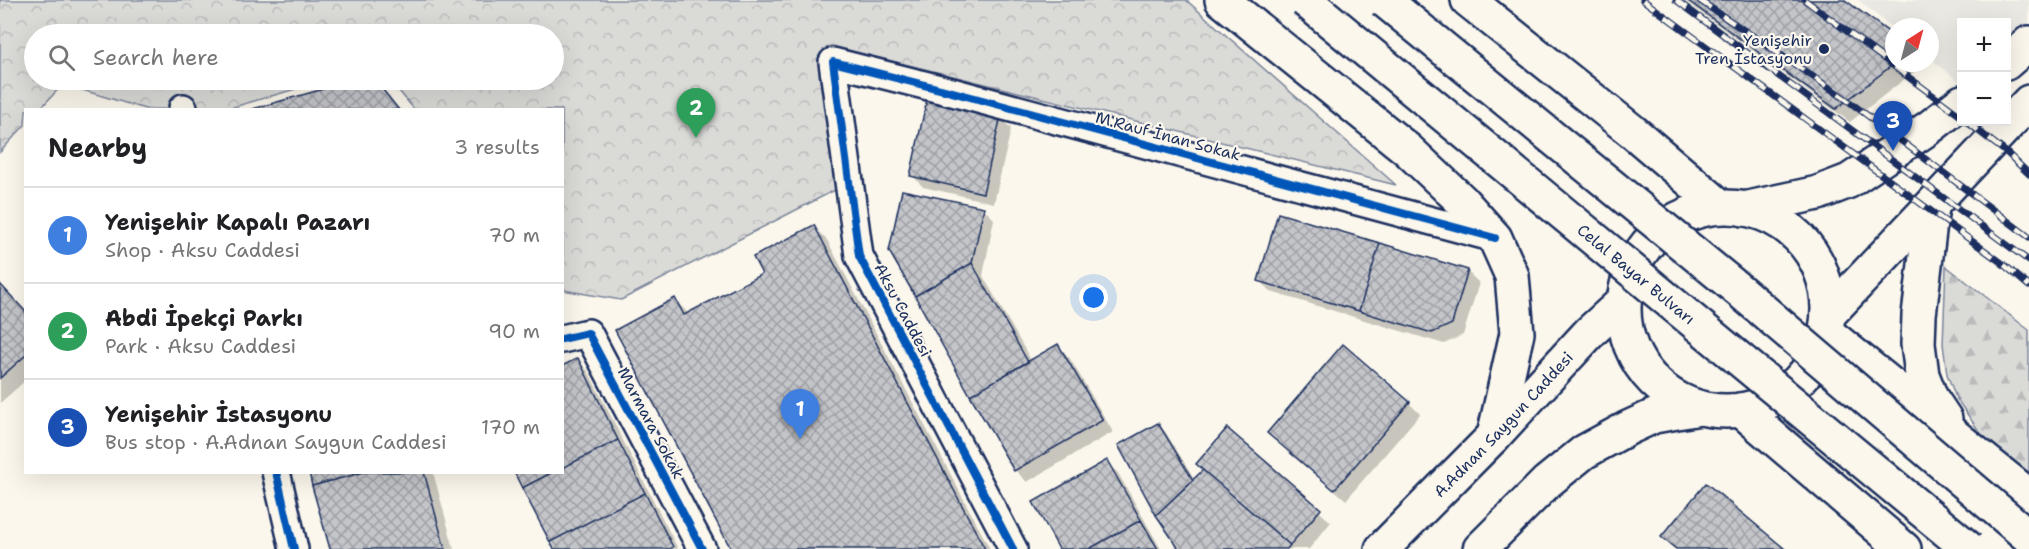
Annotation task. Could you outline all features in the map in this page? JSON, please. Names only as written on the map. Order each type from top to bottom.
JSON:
[{"type":"main road","points":[[1222,0],[1408,150],[1461,200],[1494,238],[1512,276],[1517,333],[1494,436]]},
{"type":"main road","name":"Celal Bayar Bulvarı","points":[[1305,0],[1969,549]]},
{"type":"main road","points":[[1384,0],[1740,291],[2029,537]]},
{"type":"main road","points":[[1467,0],[1732,207],[1768,216],[1789,229],[1806,246],[1821,275],[1826,291],[1827,324],[1818,354],[1807,371],[1794,386],[1760,405],[1741,410],[1700,408],[1678,399],[1658,386],[1642,368],[1631,347],[1625,325],[1624,301],[1629,277],[1639,255],[1654,236],[1674,221],[1696,212],[1732,207],[1818,193],[1849,181],[1930,127],[1957,106]]},
{"type":"main road","points":[[2011,59],[2029,43]]},
{"type":"main road","points":[[1827,324],[2029,102]]},
{"type":"main road","points":[[1932,206],[1919,315],[1918,344],[1922,375],[1931,398],[1960,441]]},
{"type":"main road","name":"A.Adnan Saygun Caddesi","points":[[1382,549],[1494,436],[1590,332],[1624,301]]},
{"type":"main road","points":[[1827,324],[1960,441],[2029,496]]},
{"type":"main road","points":[[1480,549],[1547,482],[1584,452],[1654,416],[1700,408]]},
{"type":"main road","points":[[1741,410],[1904,549]]},
{"type":"street","name":"M.Rauf İnan Sokak","points":[[833,62],[1494,238]]},
{"type":"street","name":"Aksu Caddesi","points":[[833,62],[859,256],[1013,549]]},
{"type":"street","name":"Marmara Sokak","points":[[564,339],[588,333],[702,549]]},
{"type":"street","points":[[276,474],[294,549]]},
{"type":"shaded area","points":[[1858,0],[2029,0],[2029,43],[2011,59],[2011,18],[1957,18],[1957,80],[1939,65],[1939,18],[1885,18],[1885,22]]},
{"type":"green space","points":[[0,0],[1186,0],[1396,185],[831,46],[818,60],[837,189],[621,300],[564,290],[564,108],[413,108],[398,90],[564,90],[564,24],[24,24],[24,90],[57,90],[41,108],[24,108],[24,126],[0,152]]},
{"type":"green space","points":[[83,90],[292,90],[230,108],[142,108]]},
{"type":"green space","points":[[1946,266],[2029,330],[2029,475],[1985,440],[1956,398],[1947,374],[1943,344]]},
{"type":"building","name":"Yenişehir Tren İstasyonu","points":[[1687,0],[1845,0],[1885,29],[1885,71],[1836,109]]},
{"type":"building","points":[[320,90],[383,90],[397,108],[256,108]]},
{"type":"building","points":[[927,99],[1001,116],[983,193],[910,176]]},
{"type":"building","points":[[902,190],[984,207],[972,263],[915,296],[889,251]]},
{"type":"building","points":[[1278,213],[1380,243],[1359,311],[1258,281]]},
{"type":"building","points":[[814,225],[985,549],[731,549],[615,330],[675,298],[684,315],[762,274],[753,257]]},
{"type":"building","points":[[1380,243],[1468,270],[1452,324],[1432,333],[1359,311]]},
{"type":"building","points":[[972,263],[1028,362],[970,395],[915,296]]},
{"type":"building","points":[[0,284],[24,310],[24,357],[0,378]]},
{"type":"building","points":[[1058,344],[1103,420],[1014,471],[970,395]]},
{"type":"building","points":[[1343,344],[1410,402],[1334,490],[1267,433]]},
{"type":"building","points":[[578,358],[618,440],[564,467],[564,365]]},
{"type":"building","points":[[1158,423],[1193,480],[1156,515],[1118,445]]},
{"type":"building","points":[[1227,428],[1321,509],[1290,545],[1196,464]]},
{"type":"building","points":[[618,440],[645,493],[550,542],[522,488],[549,474],[564,474],[564,467]]},
{"type":"building","points":[[1107,460],[1141,520],[1089,549],[1059,549],[1033,502]]},
{"type":"building","points":[[1203,470],[1290,545],[1287,549],[1179,549],[1156,515]]},
{"type":"building","points":[[309,474],[357,474],[312,486]]},
{"type":"building","points":[[357,474],[425,474],[445,549],[330,549],[312,486]]},
{"type":"building","points":[[515,474],[549,474],[522,488]]},
{"type":"building","points":[[1706,483],[1785,549],[1676,549],[1661,537]]},
{"type":"building","points":[[645,493],[673,547],[670,549],[554,549],[550,542]]},
{"type":"building","points":[[1141,520],[1158,549],[1089,549]]},
{"type":"railway","points":[[1643,0],[2002,263],[2029,286]]},
{"type":"railway","points":[[1676,0],[2029,261]]},
{"type":"railway","points":[[1699,0],[1843,97],[2029,237]]},
{"type":"railway","points":[[1805,0],[1957,113]]},
{"type":"railway","points":[[1972,126],[2007,153],[2029,174]]},
{"type":"cycle path","points":[[1013,549],[859,256],[833,62],[1495,238]]},
{"type":"cycle path","points":[[564,339],[588,333],[702,549]]},
{"type":"cycle path","points":[[276,474],[294,549]]},
{"type":"place","name":"Yenişehir Tren İstasyonu","points":[[1824,49]]},
{"type":"place","name":"Abdi İpekçi Parkı","points":[[696,138]]},
{"type":"place","name":"Yenişehir İstasyonu","points":[[1893,151]]},
{"type":"place","name":"Yenişehir Kapalı Pazarı","points":[[800,439]]}]
